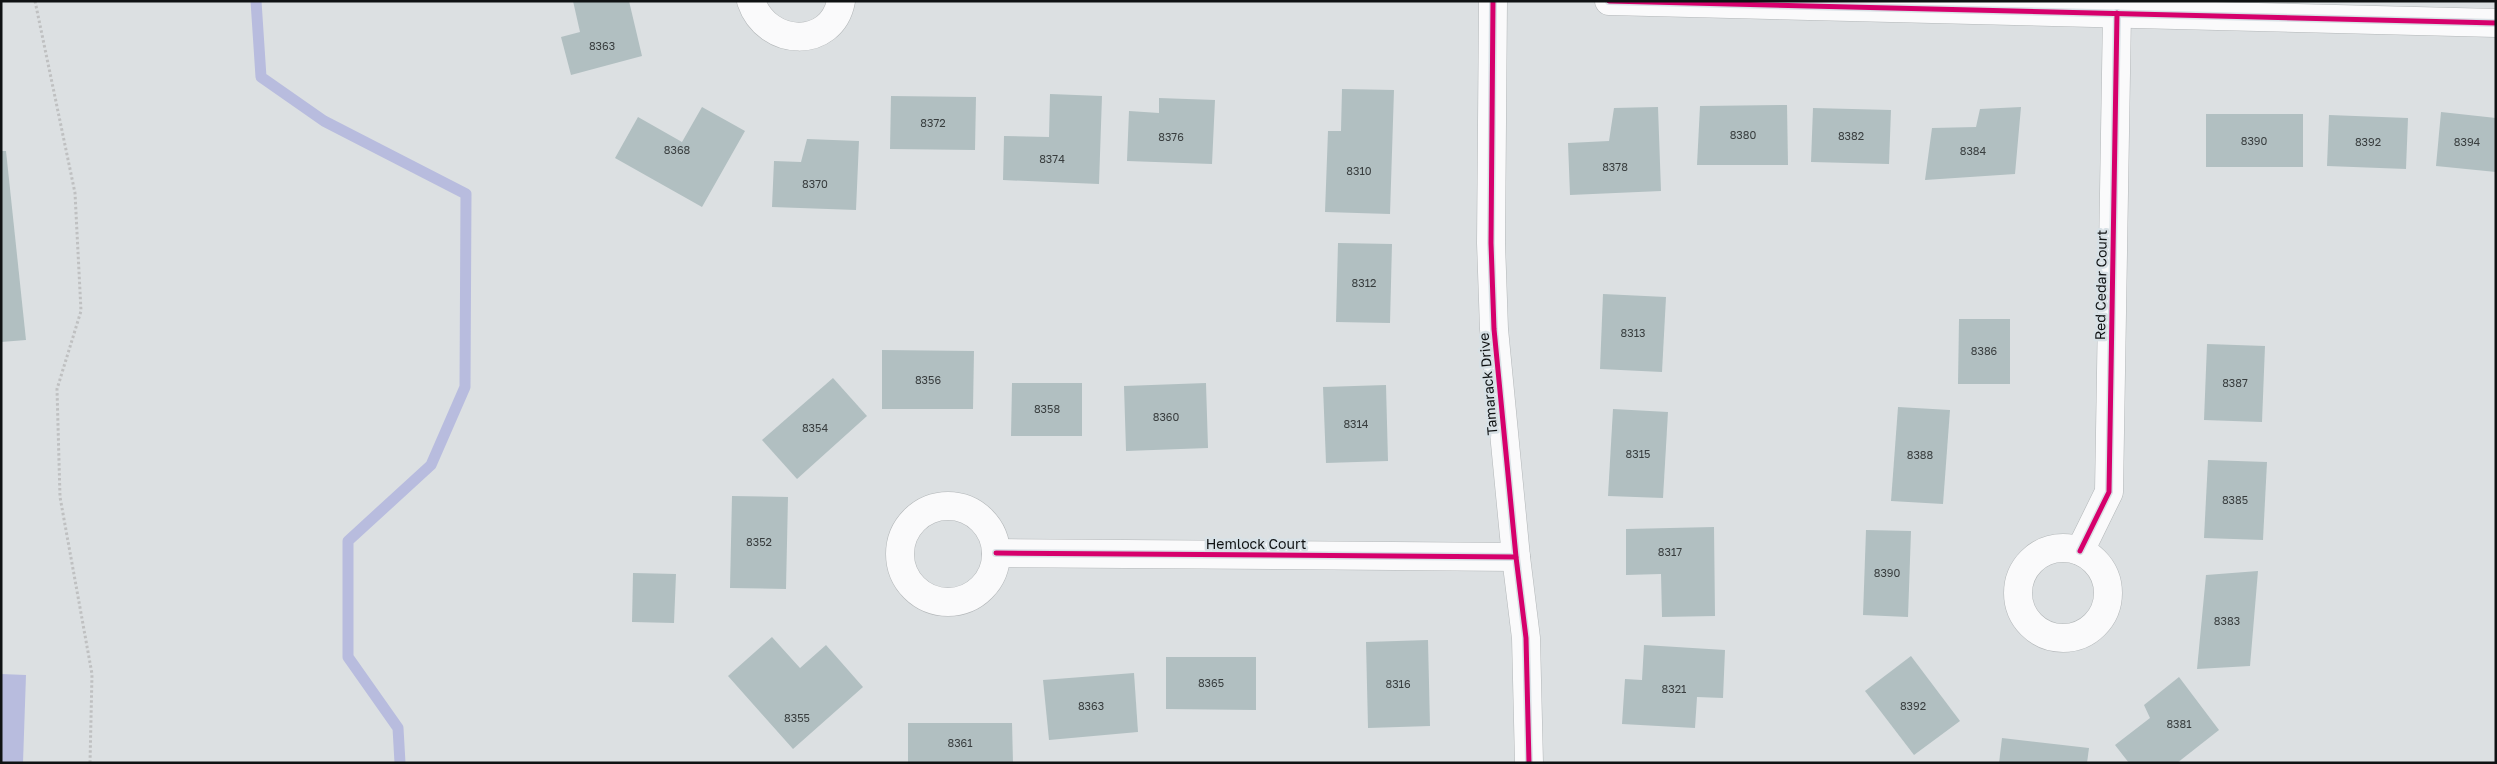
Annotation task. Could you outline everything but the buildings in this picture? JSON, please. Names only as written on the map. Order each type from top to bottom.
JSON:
[{"type":"street","points":[[751,1],[757,16],[767,27],[780,34],[794,38],[809,36],[822,29],[833,19],[841,1]]},
{"type":"street","name":"Tamarack Drive","points":[[1493,1],[1491,243],[1494,329],[1516,557],[1526,638],[1529,763]]},
{"type":"street","points":[[1609,1],[2496,23]]},
{"type":"street","name":"Red Cedar Court","points":[[2080,551],[2109,492],[2117,13]]},
{"type":"street","name":"Hemlock Court","points":[[996,553],[1516,557]]},
{"type":"path","points":[[35,1],[75,193],[81,310],[57,389],[60,497],[92,674],[90,763]]},
{"type":"water","points":[[1,674],[26,675],[23,763],[1,763]]},
{"type":"waterway","points":[[256,1],[261,77],[324,121],[466,194],[465,387],[431,465],[348,541],[348,657],[398,728],[400,763]]},
{"type":"cycle path","points":[[1493,1],[1491,243],[1494,329],[1516,557],[1526,638],[1529,763]]},
{"type":"cycle path","points":[[1609,1],[2496,23]]},
{"type":"cycle path","points":[[2080,551],[2109,492],[2117,13]]},
{"type":"cycle path","points":[[996,553],[1516,557]]}]
